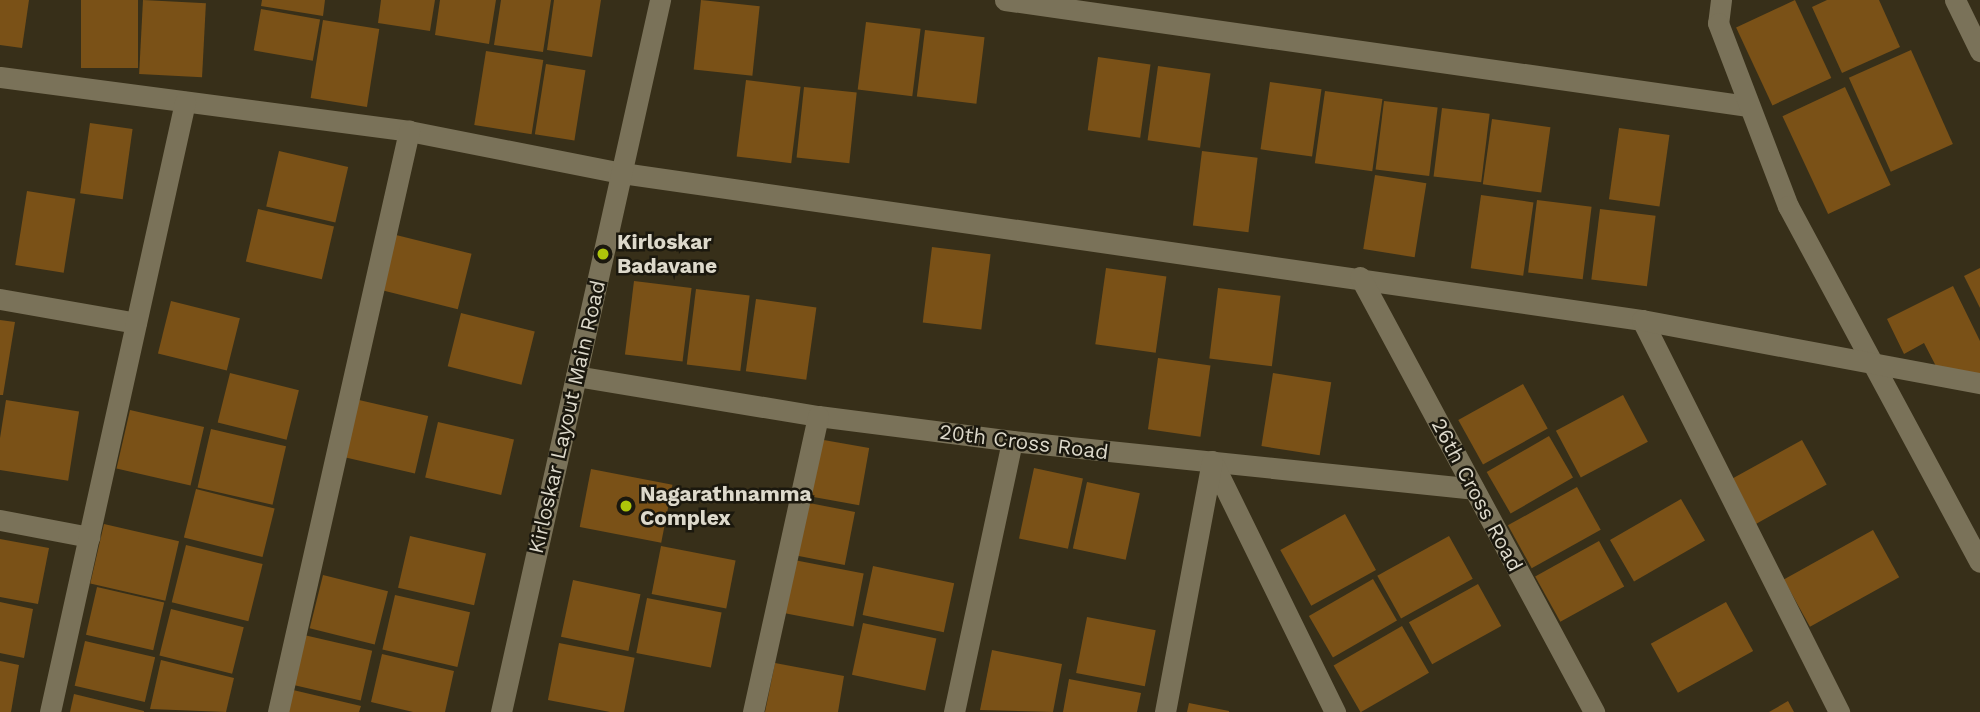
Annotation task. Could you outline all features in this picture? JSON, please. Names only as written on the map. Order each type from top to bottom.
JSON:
[{"type":"street","name":"Kirloskar Layout Main Road","points":[[501,712],[660,0]]},
{"type":"street","points":[[1005,0],[1748,106]]},
{"type":"street","points":[[1721,0],[1718,23],[1788,206],[1980,562]]},
{"type":"street","points":[[1955,0],[1980,51]]},
{"type":"street","points":[[0,77],[409,131],[622,173],[1360,277],[1642,320],[1875,367],[1980,383]]},
{"type":"street","points":[[50,712],[185,102]]},
{"type":"street","points":[[278,712],[409,131]]},
{"type":"street","name":"26th Cross Road","points":[[1360,277],[1594,712]]},
{"type":"street","points":[[0,299],[136,323]]},
{"type":"street","points":[[1642,320],[1839,712]]},
{"type":"street","name":"20th Cross Road","points":[[576,376],[818,416],[1012,441],[1474,489]]},
{"type":"street","points":[[753,712],[818,416]]},
{"type":"street","points":[[954,712],[1012,441]]},
{"type":"street","points":[[1165,712],[1212,461]]},
{"type":"street","points":[[1212,461],[1335,712]]},
{"type":"street","points":[[0,520],[89,537]]},
{"type":"building","points":[[0,0],[29,0],[22,48],[0,45]]},
{"type":"building","points":[[81,0],[138,0],[138,68],[81,68]]},
{"type":"building","points":[[143,0],[206,3],[202,77],[139,74]]},
{"type":"building","points":[[262,0],[325,0],[323,16],[261,6]]},
{"type":"building","points":[[381,0],[435,0],[430,31],[378,23]]},
{"type":"building","points":[[440,0],[496,0],[489,44],[435,35]]},
{"type":"building","points":[[501,0],[551,0],[543,52],[494,45]]},
{"type":"building","points":[[554,0],[601,0],[592,57],[547,50]]},
{"type":"building","points":[[701,0],[760,6],[752,76],[694,70]]},
{"type":"building","points":[[1795,0],[1831,78],[1772,105],[1736,27]]},
{"type":"building","points":[[1827,0],[1879,0],[1900,47],[1842,73],[1812,7]]},
{"type":"building","points":[[261,9],[320,19],[313,61],[254,50]]},
{"type":"building","points":[[323,20],[379,29],[367,107],[311,98]]},
{"type":"building","points":[[866,22],[921,29],[912,96],[858,89]]},
{"type":"building","points":[[925,30],[985,37],[976,104],[917,97]]},
{"type":"building","points":[[1911,50],[1953,144],[1891,172],[1849,78]]},
{"type":"building","points":[[486,51],[543,60],[532,134],[474,125]]},
{"type":"building","points":[[1098,57],[1150,64],[1140,138],[1088,130]]},
{"type":"building","points":[[546,64],[586,70],[574,140],[535,134]]},
{"type":"building","points":[[1158,66],[1210,73],[1200,148],[1148,140]]},
{"type":"building","points":[[746,80],[801,87],[791,163],[737,156]]},
{"type":"building","points":[[1270,82],[1321,89],[1312,157],[1261,149]]},
{"type":"building","points":[[804,87],[857,93],[849,163],[797,158]]},
{"type":"building","points":[[1845,87],[1891,185],[1828,214],[1782,116]]},
{"type":"building","points":[[1325,91],[1382,99],[1372,171],[1315,163]]},
{"type":"building","points":[[1384,101],[1438,108],[1429,176],[1376,169]]},
{"type":"building","points":[[1442,108],[1490,114],[1481,182],[1434,176]]},
{"type":"building","points":[[1492,119],[1550,127],[1541,193],[1483,184]]},
{"type":"building","points":[[90,123],[133,129],[123,199],[80,193]]},
{"type":"building","points":[[1619,128],[1670,135],[1659,206],[1609,199]]},
{"type":"building","points":[[279,151],[348,167],[335,223],[266,207]]},
{"type":"building","points":[[1202,151],[1258,158],[1248,232],[1193,225]]},
{"type":"building","points":[[1375,175],[1426,183],[1415,257],[1363,249]]},
{"type":"building","points":[[27,191],[75,199],[64,273],[15,265]]},
{"type":"building","points":[[1481,195],[1533,202],[1523,276],[1471,268]]},
{"type":"building","points":[[1537,200],[1592,207],[1583,279],[1528,272]]},
{"type":"building","points":[[258,209],[334,227],[322,279],[246,262]]},
{"type":"building","points":[[1600,209],[1656,216],[1647,286],[1591,279]]},
{"type":"building","points":[[392,234],[472,254],[458,309],[378,289]]},
{"type":"building","points":[[932,247],[991,254],[981,330],[923,322]]},
{"type":"building","points":[[1106,268],[1166,276],[1156,353],[1095,344]]},
{"type":"building","points":[[1980,268],[1980,308],[1964,276]]},
{"type":"building","points":[[634,281],[692,288],[683,362],[625,354]]},
{"type":"building","points":[[1953,286],[1980,341],[1980,377],[1939,372],[1924,343],[1904,354],[1887,319]]},
{"type":"building","points":[[1218,288],[1281,296],[1272,366],[1209,358]]},
{"type":"building","points":[[696,289],[750,296],[740,371],[687,364]]},
{"type":"building","points":[[756,299],[816,307],[806,380],[746,371]]},
{"type":"building","points":[[171,301],[240,318],[227,371],[158,353]]},
{"type":"building","points":[[461,313],[535,331],[521,385],[448,366]]},
{"type":"building","points":[[0,320],[15,322],[3,395],[0,395]]},
{"type":"building","points":[[1158,358],[1210,365],[1200,437],[1148,429]]},
{"type":"building","points":[[230,373],[299,390],[287,440],[218,422]]},
{"type":"building","points":[[1273,373],[1331,382],[1320,455],[1261,446]]},
{"type":"building","points":[[1523,384],[1548,429],[1483,464],[1458,420]]},
{"type":"building","points":[[1623,395],[1648,442],[1581,477],[1556,431]]},
{"type":"building","points":[[6,400],[79,412],[68,481],[0,470],[0,438]]},
{"type":"building","points":[[359,400],[428,416],[415,473],[346,457]]},
{"type":"building","points":[[130,410],[204,427],[191,486],[117,468]]},
{"type":"building","points":[[438,422],[514,440],[501,495],[425,478]]},
{"type":"building","points":[[211,429],[286,446],[273,505],[198,487]]},
{"type":"building","points":[[1549,436],[1573,478],[1511,514],[1487,472]]},
{"type":"building","points":[[818,439],[869,448],[859,505],[808,496]]},
{"type":"building","points":[[1802,440],[1827,485],[1756,524],[1731,479]]},
{"type":"building","points":[[1034,468],[1083,478],[1068,549],[1019,538]]},
{"type":"building","name":"Nagarathnamma Complex","points":[[591,469],[672,485],[661,543],[580,527]]},
{"type":"building","points":[[1087,482],[1140,493],[1126,560],[1073,549]]},
{"type":"building","points":[[1577,487],[1601,530],[1532,568],[1508,525]]},
{"type":"building","points":[[196,489],[275,509],[262,557],[184,538]]},
{"type":"building","points":[[1681,499],[1705,541],[1634,582],[1610,540]]},
{"type":"building","points":[[804,502],[855,512],[845,565],[794,555]]},
{"type":"building","points":[[1345,514],[1376,570],[1311,606],[1280,550]]},
{"type":"building","points":[[104,524],[179,541],[165,601],[90,583]]},
{"type":"building","points":[[1873,530],[1899,577],[1810,627],[1784,579]]},
{"type":"building","points":[[410,536],[486,554],[474,605],[398,588]]},
{"type":"building","points":[[1449,536],[1473,579],[1401,619],[1377,576]]},
{"type":"building","points":[[0,539],[49,548],[38,604],[0,597]]},
{"type":"building","points":[[1599,541],[1624,586],[1560,622],[1535,576]]},
{"type":"building","points":[[186,545],[263,564],[248,621],[172,602]]},
{"type":"building","points":[[661,546],[736,561],[726,609],[652,594]]},
{"type":"building","points":[[794,560],[864,574],[853,627],[784,613]]},
{"type":"building","points":[[873,566],[954,583],[944,632],[863,615]]},
{"type":"building","points":[[323,575],[388,591],[375,645],[310,628]]},
{"type":"building","points":[[1373,579],[1397,621],[1333,658],[1309,616]]},
{"type":"building","points":[[573,580],[640,594],[628,651],[561,637]]},
{"type":"building","points":[[1478,584],[1501,626],[1432,664],[1409,622]]},
{"type":"building","points":[[97,587],[164,603],[153,650],[86,635]]},
{"type":"building","points":[[395,595],[470,612],[457,667],[382,650]]},
{"type":"building","points":[[647,598],[722,613],[711,667],[636,653]]},
{"type":"building","points":[[0,602],[33,609],[24,658],[0,653]]},
{"type":"building","points":[[1726,602],[1753,651],[1678,693],[1651,644]]},
{"type":"building","points":[[171,609],[244,627],[232,674],[159,656]]},
{"type":"building","points":[[1087,617],[1156,630],[1145,686],[1076,673]]},
{"type":"building","points":[[863,623],[936,639],[925,690],[852,675]]},
{"type":"building","points":[[1402,626],[1429,673],[1360,712],[1334,666]]},
{"type":"building","points":[[304,635],[372,651],[361,700],[293,685]]},
{"type":"building","points":[[85,641],[155,657],[145,702],[75,686]]},
{"type":"building","points":[[559,643],[635,658],[624,712],[610,712],[548,700]]},
{"type":"building","points":[[992,650],[1062,664],[1053,712],[980,710]]},
{"type":"building","points":[[382,654],[454,671],[445,712],[413,712],[371,702]]},
{"type":"building","points":[[161,660],[234,678],[226,712],[150,709]]},
{"type":"building","points":[[0,661],[19,665],[11,712],[0,712]]},
{"type":"building","points":[[775,663],[844,676],[838,712],[765,712]]},
{"type":"building","points":[[1069,679],[1141,693],[1137,712],[1063,712]]},
{"type":"building","points":[[293,690],[361,706],[359,712],[287,712]]},
{"type":"building","points":[[74,694],[144,711],[144,712],[70,712]]},
{"type":"building","points":[[1788,701],[1794,712],[1769,712]]},
{"type":"building","points":[[1189,703],[1229,711],[1229,712],[1187,712]]},
{"type":"place","name":"Kirloskar Badavane","points":[[603,254]]},
{"type":"place","name":"Nagarathnamma Complex","points":[[626,506]]}]
